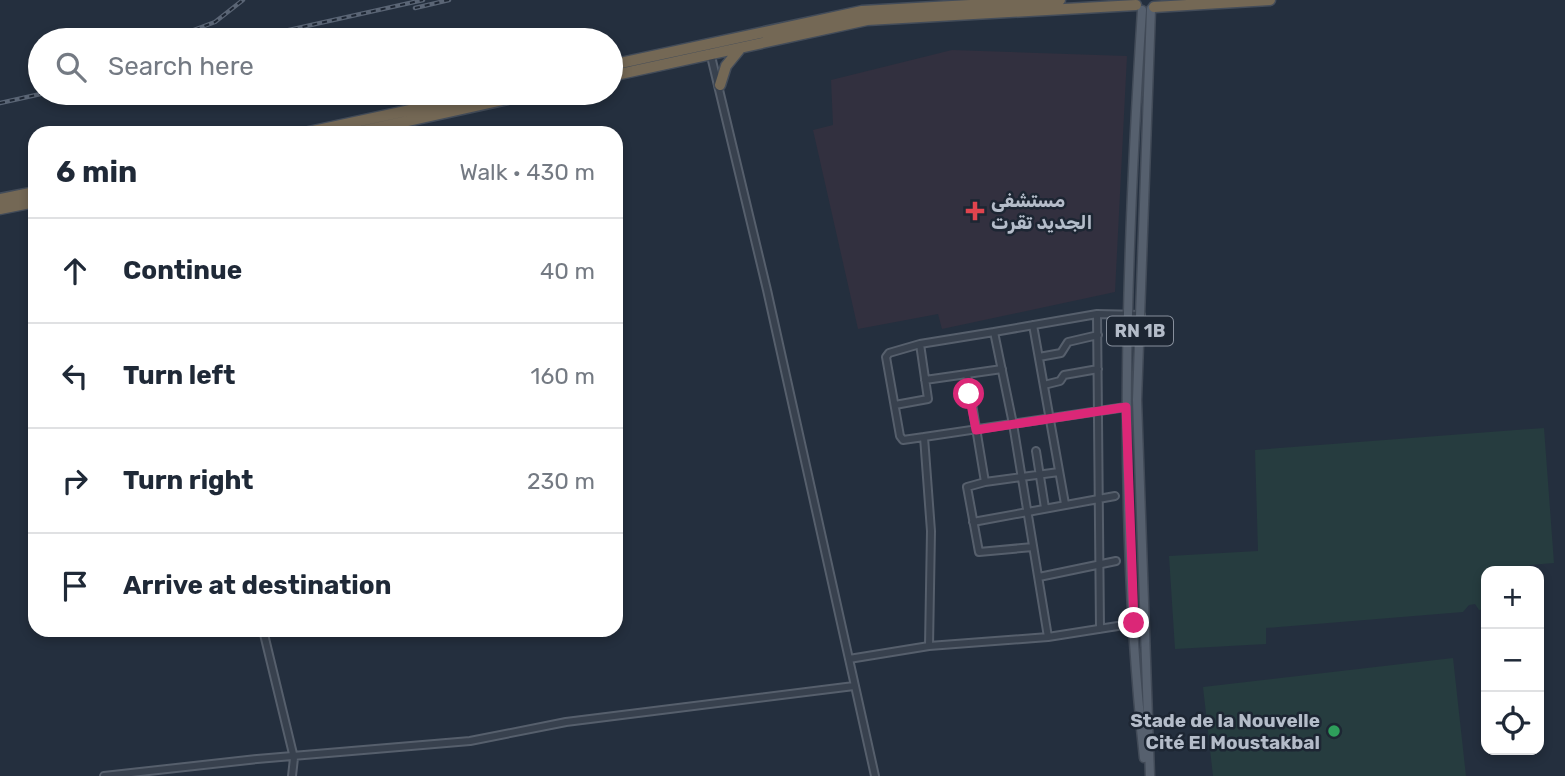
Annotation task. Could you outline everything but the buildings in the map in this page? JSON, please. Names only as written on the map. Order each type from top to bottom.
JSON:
[{"type":"highway","points":[[623,74],[867,20],[1060,0]]},
{"type":"highway","points":[[623,62],[862,11],[998,5],[1146,5],[1270,0]]},
{"type":"highway","points":[[720,85],[726,66],[741,48]]},
{"type":"highway","points":[[336,126],[434,105]]},
{"type":"highway","points":[[385,126],[480,105]]},
{"type":"highway","points":[[0,199],[28,193]]},
{"type":"highway","points":[[0,209],[28,203]]},
{"type":"main road","name":"RN 1B","points":[[1146,5],[1126,313],[1126,407],[1142,711],[1148,776]]},
{"type":"main road","name":"RN 1B","points":[[1140,654],[1138,400],[1146,5]]},
{"type":"street","points":[[707,43],[720,85],[875,776]]},
{"type":"street","points":[[1126,407],[1099,409],[924,438],[901,438],[886,357],[892,351],[920,345],[1097,314],[1126,313],[1141,316]]},
{"type":"street","points":[[1097,314],[1100,629]]},
{"type":"street","points":[[1033,326],[1065,504]]},
{"type":"street","points":[[994,332],[1013,424],[1048,637]]},
{"type":"street","points":[[1039,358],[1061,353],[1068,342],[1098,335]]},
{"type":"street","points":[[895,405],[928,399],[920,345]]},
{"type":"street","points":[[925,380],[1002,369]]},
{"type":"street","points":[[1044,385],[1060,381],[1064,375],[1098,369]]},
{"type":"street","points":[[967,374],[985,482]]},
{"type":"street","points":[[924,438],[930,531],[929,646]]},
{"type":"street","points":[[1036,451],[1045,508]]},
{"type":"street","points":[[1033,547],[980,553],[967,487],[1059,472]]},
{"type":"street","points":[[973,522],[1115,496]]},
{"type":"street","points":[[1039,577],[1116,561]]},
{"type":"street","points":[[849,659],[929,646],[1048,637],[1124,625]]},
{"type":"street","points":[[265,637],[294,758],[292,776]]},
{"type":"street","points":[[104,776],[257,759],[294,758],[470,741],[566,722],[854,686]]},
{"type":"shaded area","name":"مستشفى الجديد تقرت","points":[[952,50],[1127,56],[1115,292],[942,329],[938,314],[858,329],[813,130],[833,125],[831,80]]},
{"type":"green space","points":[[1544,428],[1554,563],[1481,566],[1481,610],[1475,604],[1469,605],[1463,612],[1266,628],[1266,644],[1175,649],[1169,556],[1258,551],[1255,450]]},
{"type":"green space","name":"Stade de la Nouvelle Cité El Moustakbal","points":[[1453,658],[1466,776],[1213,776],[1203,687]]},
{"type":"railway","points":[[199,28],[215,22],[243,0]]},
{"type":"railway","points":[[298,28],[423,0]]},
{"type":"railway","points":[[415,8],[449,0]]},
{"type":"railway","points":[[0,103],[28,97]]},
{"type":"place","name":"مستشفى الجديد تقرت","points":[[975,211]]},
{"type":"place","name":"Stade de la Nouvelle Cité El Moustakbal","points":[[1334,731]]},
{"type":"route","points":[[969,394],[976,430],[1099,409],[1126,407],[1134,623]]}]
